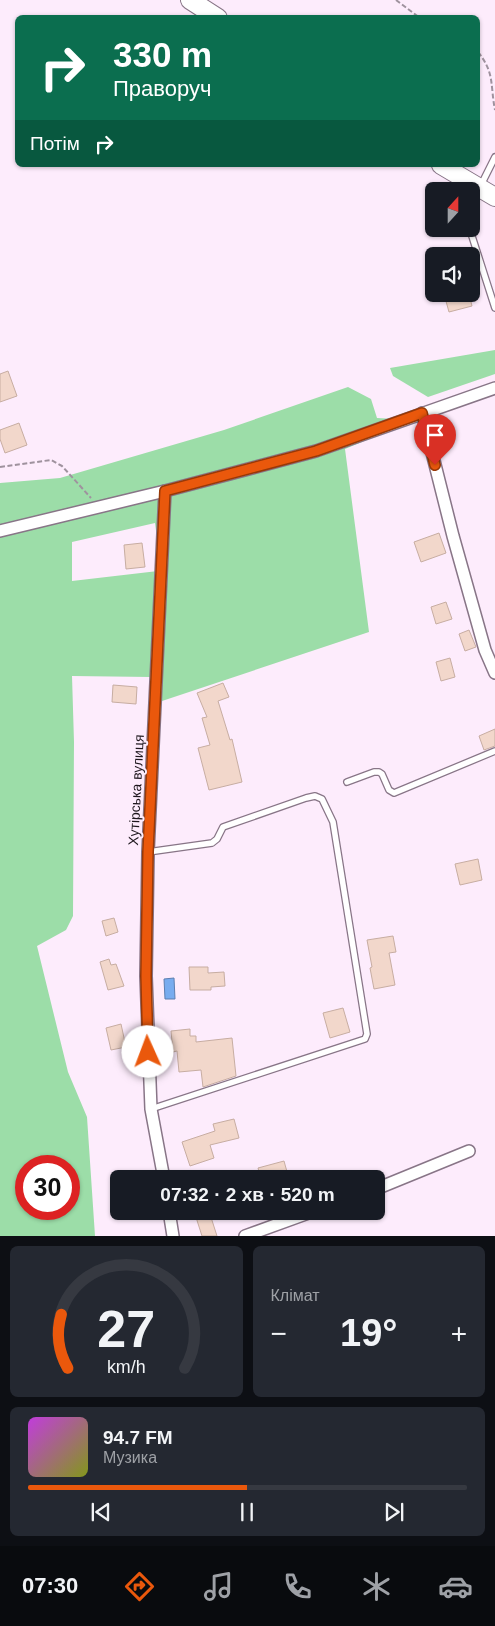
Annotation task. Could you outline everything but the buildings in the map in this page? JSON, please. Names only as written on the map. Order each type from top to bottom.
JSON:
[{"type":"main road","points":[[190,0],[213,15]]},
{"type":"main road","points":[[444,167],[468,182]]},
{"type":"main road","points":[[480,190],[495,197]]},
{"type":"street","points":[[0,531],[165,491],[316,451],[495,388]]},
{"type":"street","points":[[422,413],[453,536],[485,650],[495,673]]},
{"type":"street","name":"Хутірська вулиця","points":[[162,1170],[151,1109],[146,976],[148,852],[165,491]]},
{"type":"street","points":[[385,1185],[469,1151]]},
{"type":"street","points":[[170,1220],[173,1236]]},
{"type":"street","points":[[245,1236],[289,1220]]},
{"type":"lane","points":[[480,187],[495,157]]},
{"type":"lane","points":[[473,238],[495,308]]},
{"type":"lane","points":[[347,782],[379,772],[382,774],[390,790],[394,793],[495,751]]},
{"type":"lane","points":[[148,852],[212,843],[217,839],[224,826],[306,798],[315,796],[322,799],[333,822],[367,1034],[365,1039],[151,1109]]},
{"type":"path","points":[[396,0],[416,15]]},
{"type":"path","points":[[480,55],[492,73],[495,110]]},
{"type":"path","points":[[0,468],[51,460],[62,466],[100,507]]},
{"type":"green space","points":[[495,350],[495,374],[428,397],[393,376],[390,368]]},
{"type":"green space","points":[[348,387],[371,399],[377,418],[415,420],[345,449],[369,632],[150,705],[151,677],[72,676],[74,742],[73,916],[66,930],[37,946],[68,1072],[87,1117],[95,1236],[0,1236],[0,483],[60,478],[224,430]],"holes":[[[155,523],[159,554],[158,571],[72,581],[72,542]]]},
{"type":"water","points":[[174,978],[175,999],[165,999],[164,979]]},
{"type":"route","points":[[148,1052],[146,976],[148,852],[165,491],[316,451],[422,413],[435,465]]}]
